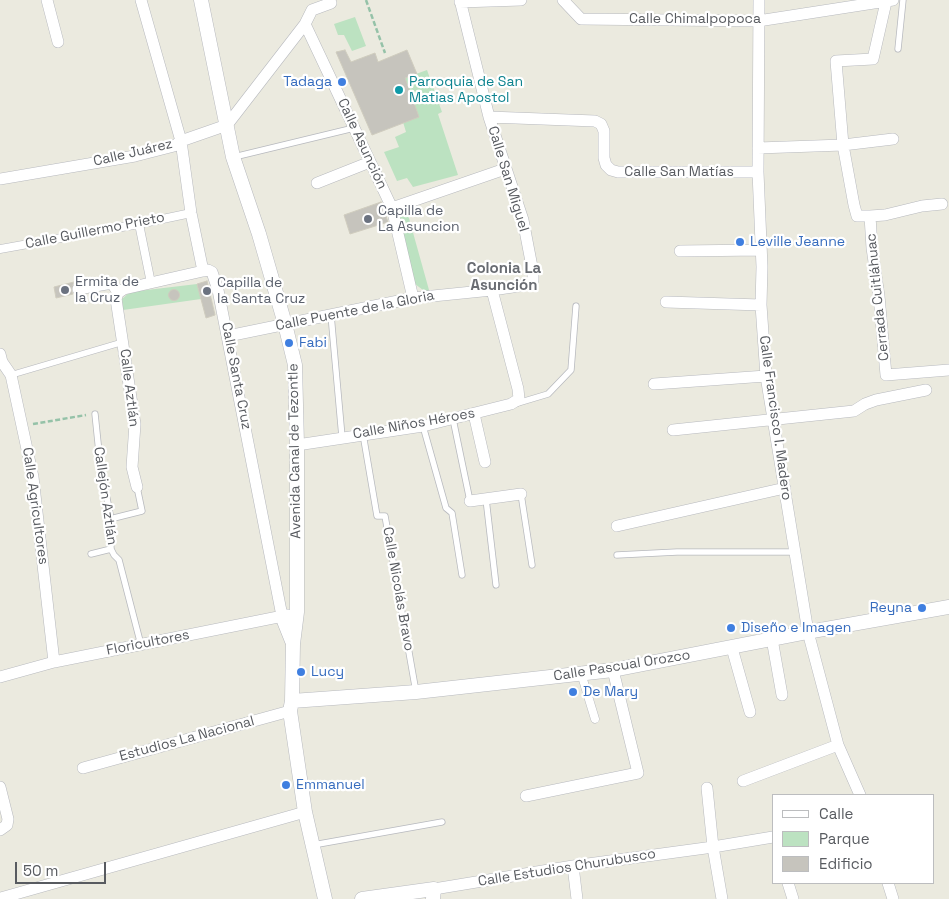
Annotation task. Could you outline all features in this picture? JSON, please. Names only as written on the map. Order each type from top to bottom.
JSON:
[{"type":"street","points":[[47,0],[58,42]]},
{"type":"street","name":"Calle Santa Cruz","points":[[140,0],[181,141],[191,213],[203,271],[208,270],[212,272],[218,290],[282,616]]},
{"type":"street","name":"Avenida Canal de Tezontle","points":[[201,0],[233,157],[260,234],[295,365],[297,612],[293,644],[291,706],[305,812],[325,899]]},
{"type":"street","points":[[460,1],[521,0]]},
{"type":"street","name":"Calle Chimalpopoca","points":[[563,0],[581,19],[758,20],[889,1]]},
{"type":"street","name":"Calle Francisco I. Madero","points":[[759,0],[758,172],[761,305],[766,376],[808,632],[838,745],[860,794]]},
{"type":"street","name":"Calle San Miguel","points":[[460,1],[489,117],[523,220],[533,272]]},
{"type":"street","points":[[889,1],[873,59],[836,62],[843,145],[857,216],[885,215],[922,206],[942,204]]},
{"type":"street","points":[[227,125],[305,24],[312,10],[331,3]]},
{"type":"street","name":"Calle Asunción","points":[[305,24],[392,208],[413,298]]},
{"type":"street","name":"Calle San Matías","points":[[489,117],[595,121],[601,124],[604,131],[604,158],[606,166],[618,172],[758,172]]},
{"type":"street","name":"Calle Juárez","points":[[0,179],[135,156],[174,146],[181,141],[227,125]]},
{"type":"street","points":[[758,148],[843,145],[893,139]]},
{"type":"street","points":[[316,183],[370,162]]},
{"type":"street","points":[[392,208],[505,170]]},
{"type":"street","name":"Calle Guillermo Prieto","points":[[0,249],[191,213]]},
{"type":"street","name":"Cerrada Cuitláhuac","points":[[870,216],[886,376],[949,370]]},
{"type":"street","points":[[139,224],[151,283]]},
{"type":"street","points":[[680,251],[761,250]]},
{"type":"street","points":[[78,289],[112,283],[118,293],[124,289],[203,271]]},
{"type":"street","name":"Calle Puente de la Gloria","points":[[228,336],[413,298],[526,285],[533,280],[533,272]]},
{"type":"street","points":[[492,290],[518,389],[519,399],[511,404]]},
{"type":"street","name":"Calle Aztlán","points":[[118,293],[116,299],[135,424],[132,467],[137,487]]},
{"type":"street","points":[[666,302],[761,305]]},
{"type":"street","name":"Calle Agricultores","points":[[0,354],[2,362],[12,375],[33,477],[54,662]]},
{"type":"street","points":[[0,380],[12,375]]},
{"type":"street","points":[[654,384],[766,376]]},
{"type":"street","points":[[673,430],[854,411],[876,400],[926,390]]},
{"type":"street","name":"Calle Niños Héroes","points":[[297,445],[423,426],[511,404]]},
{"type":"street","points":[[474,414],[485,462]]},
{"type":"street","points":[[618,526],[785,488]]},
{"type":"street","points":[[470,501],[521,494]]},
{"type":"street","name":"Calle Pascual Orozco","points":[[291,706],[613,670],[949,607]]},
{"type":"street","name":"Floricultores","points":[[0,677],[54,662],[297,612]]},
{"type":"street","name":"Avenida Canal de Tezontle","points":[[282,616],[293,644]]},
{"type":"street","points":[[772,639],[782,695]]},
{"type":"street","points":[[732,648],[750,712]]},
{"type":"street","points":[[526,796],[638,773],[613,670]]},
{"type":"street","points":[[581,673],[595,719]]},
{"type":"street","name":"Estudios La Nacional","points":[[83,768],[291,706]]},
{"type":"street","points":[[743,781],[838,745]]},
{"type":"street","points":[[0,786],[8,819],[7,825],[0,830]]},
{"type":"street","points":[[706,788],[722,899]]},
{"type":"street","points":[[1,898],[305,812]]},
{"type":"street","name":"Calle Estudios Churubusco","points":[[362,899],[433,894],[573,866],[713,847],[772,836]]},
{"type":"street","points":[[573,866],[577,899]]},
{"type":"street","points":[[788,884],[793,899]]},
{"type":"street","points":[[888,884],[892,899]]},
{"type":"lane","points":[[898,49],[903,0]]},
{"type":"lane","points":[[233,157],[354,128]]},
{"type":"lane","points":[[511,404],[548,394],[571,370],[576,306]]},
{"type":"lane","points":[[330,315],[342,437]]},
{"type":"lane","points":[[12,375],[123,342]]},
{"type":"lane","name":"Callejón Aztlán","points":[[95,414],[100,462],[110,519],[111,548],[119,560],[141,645]]},
{"type":"lane","points":[[453,419],[470,501]]},
{"type":"lane","points":[[423,426],[446,508],[452,513],[462,575]]},
{"type":"lane","name":"Calle Nicolás Bravo","points":[[363,434],[377,516],[385,516],[416,692]]},
{"type":"lane","name":"Calle Aztlán","points":[[110,519],[142,511],[137,487]]},
{"type":"lane","points":[[521,494],[532,565]]},
{"type":"lane","points":[[486,499],[496,586]]},
{"type":"lane","points":[[91,554],[111,548]]},
{"type":"lane","points":[[617,555],[677,552],[795,552]]},
{"type":"lane","points":[[312,845],[442,822]]},
{"type":"path","points":[[366,0],[385,54]]},
{"type":"path","points":[[23,426],[95,414]]},
{"type":"green space","points":[[355,17],[366,46],[352,51],[344,35],[338,35],[334,24]]},
{"type":"green space","points":[[427,70],[442,112],[438,114],[458,175],[413,187],[407,178],[397,181],[384,152],[399,147],[395,137],[406,132],[403,122],[405,78]]},
{"type":"green space","points":[[407,211],[428,291],[415,284],[398,221],[400,215]]},
{"type":"green space","points":[[197,284],[201,299],[123,310],[122,299],[130,292]]},
{"type":"building","points":[[345,50],[351,62],[375,53],[378,62],[407,50],[417,74],[405,78],[419,117],[372,135],[336,52]]},
{"type":"building","name":"Capilla de La Asuncion","points":[[381,202],[388,222],[350,234],[344,215]]},
{"type":"building","name":"Capilla de la Santa Cruz","points":[[207,281],[215,315],[206,318],[197,284]]},
{"type":"building","name":"Ermita de la Cruz","points":[[74,282],[71,290],[73,294],[56,298],[54,287]]},
{"type":"building","points":[[174,289],[180,295],[174,301],[168,295]]},
{"type":"place","name":"Tadaga","points":[[342,82]]},
{"type":"place","name":"Parroquia de San Matias Apostol","points":[[399,90]]},
{"type":"place","name":"Capilla de La Asuncion","points":[[368,219]]},
{"type":"place","name":"Leville Jeanne","points":[[740,242]]},
{"type":"place","name":"Ermita de la Cruz","points":[[65,290]]},
{"type":"place","name":"Capilla de la Santa Cruz","points":[[207,291]]},
{"type":"place","name":"Fabi","points":[[289,343]]},
{"type":"place","name":"Reyna","points":[[922,608]]},
{"type":"place","name":"Diseño e Imagen","points":[[731,628]]},
{"type":"place","name":"Lucy","points":[[301,672]]},
{"type":"place","name":"De Mary","points":[[573,692]]},
{"type":"place","name":"Emmanuel","points":[[286,785]]},
{"type":"district","name":"Colonia La Asunción","points":[[504,278]]}]
